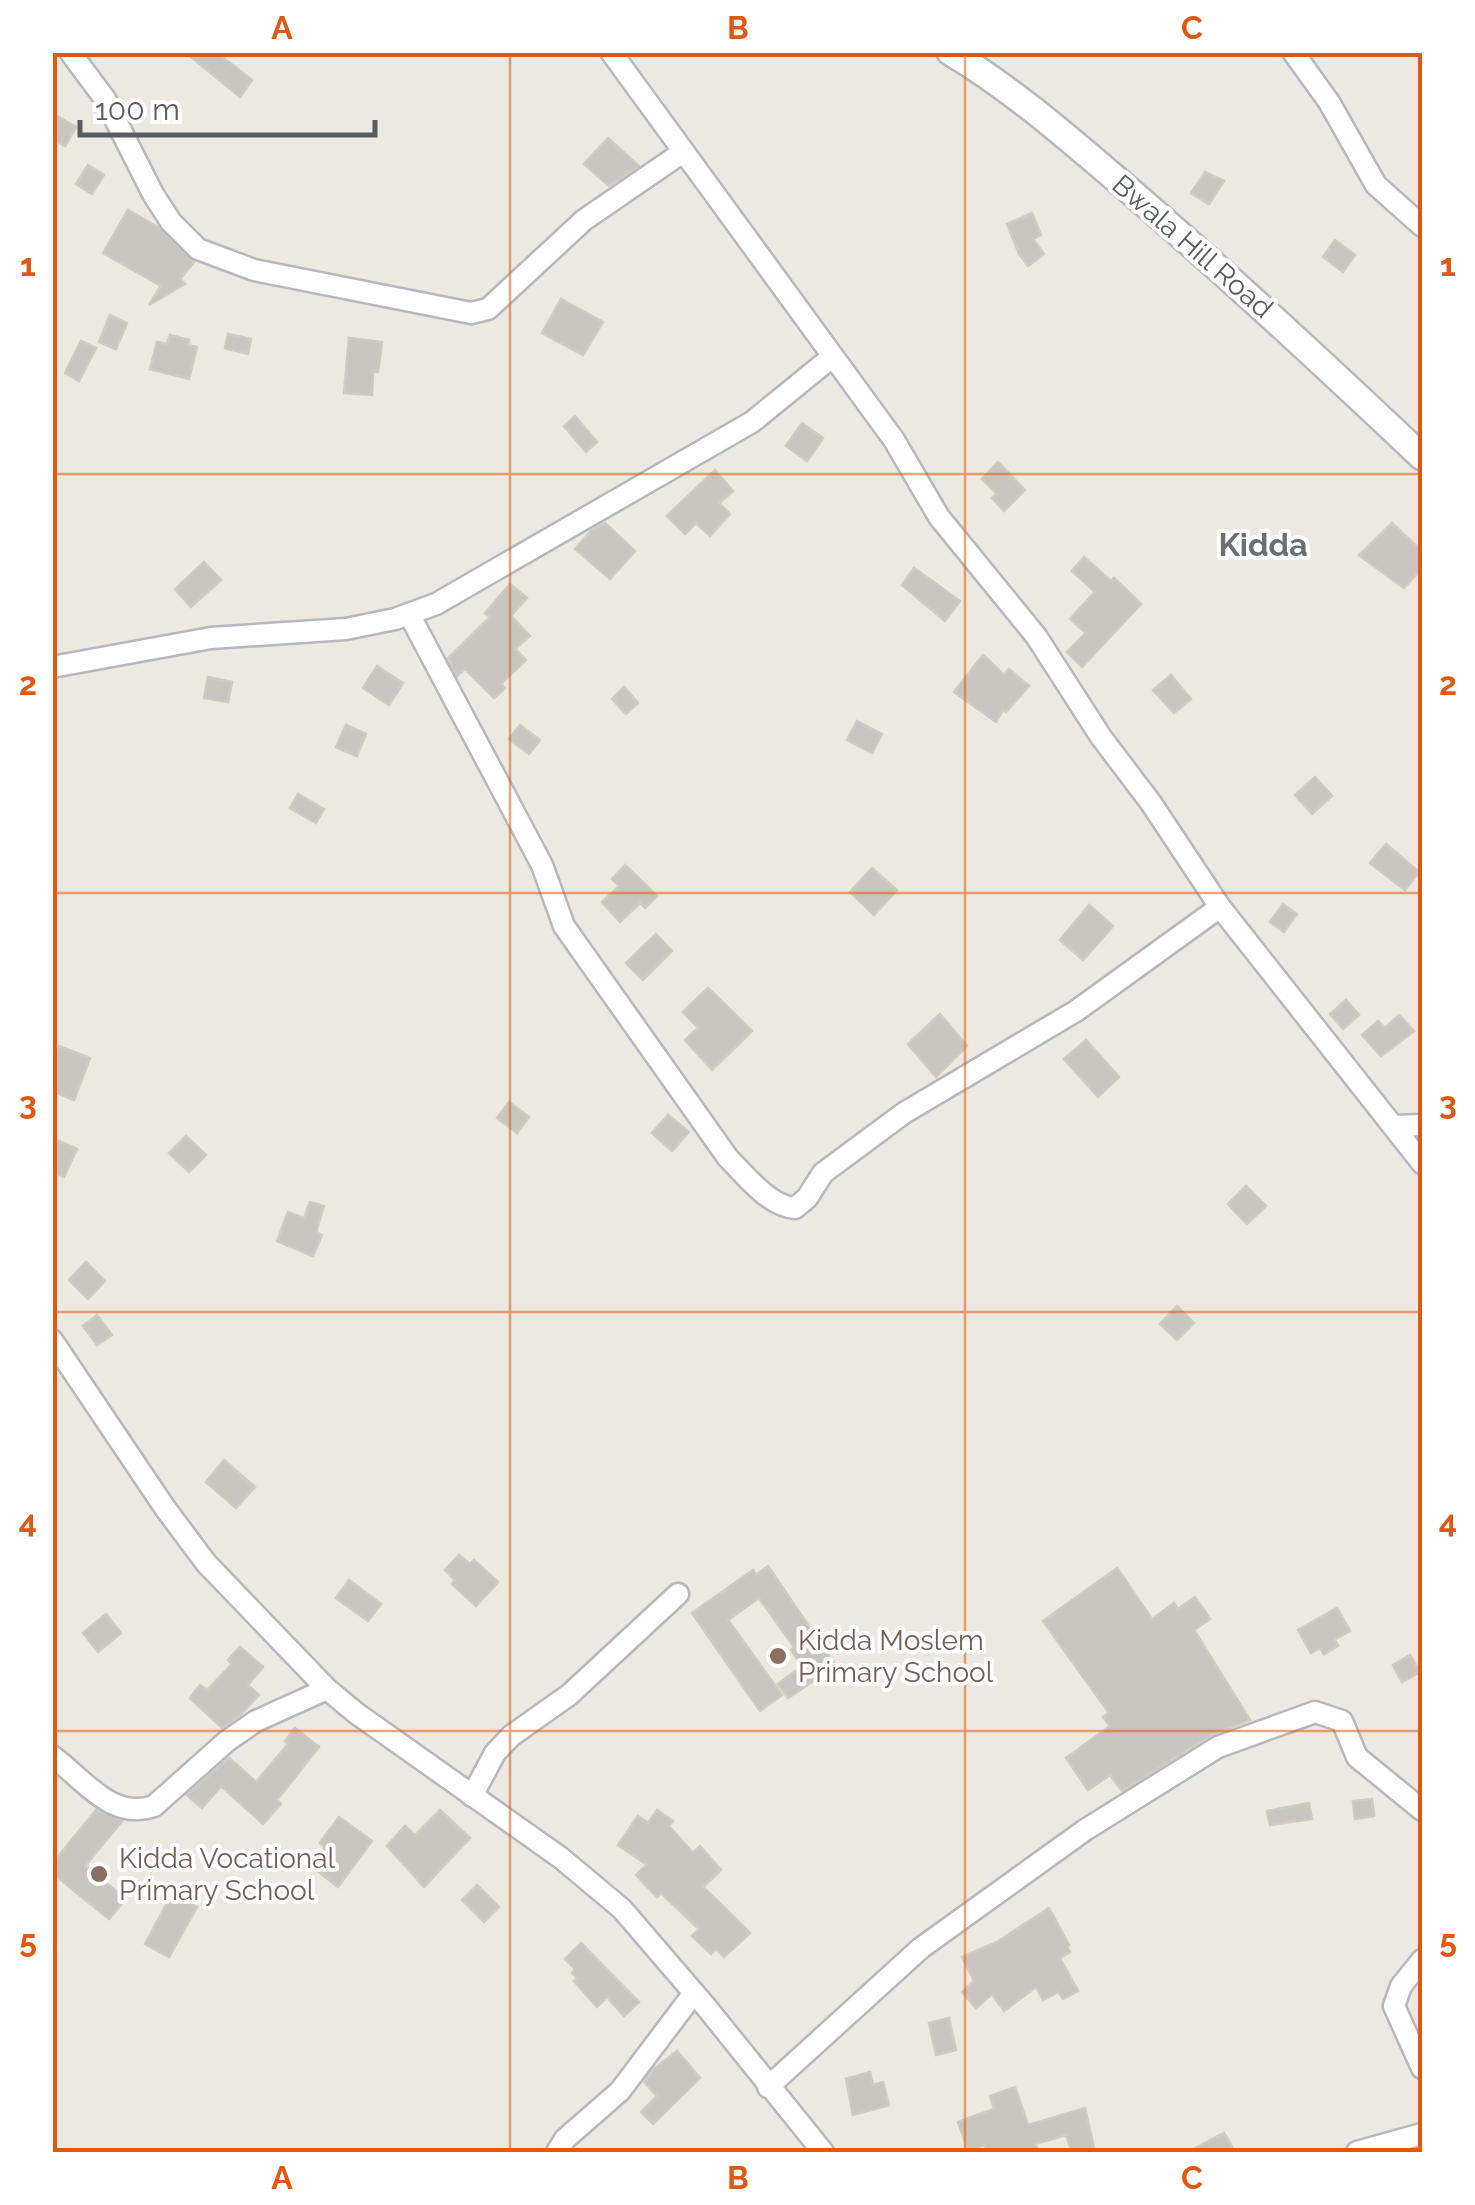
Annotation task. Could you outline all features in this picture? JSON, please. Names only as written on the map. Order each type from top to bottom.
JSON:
[{"type":"street","points":[[70,52],[105,99],[171,222],[198,249],[254,270],[471,313],[488,309],[584,220],[682,152]]},
{"type":"street","points":[[611,52],[894,440],[939,517],[1036,636],[1220,907],[1422,1163]]},
{"type":"street","name":"Bwala Hill Road","points":[[950,52],[989,76],[1085,153],[1253,298],[1422,457]]},
{"type":"street","points":[[1293,52],[1329,102],[1376,185],[1422,226]]},
{"type":"street","points":[[52,667],[211,638],[346,629],[436,604],[752,422],[832,356]]},
{"type":"street","points":[[409,614],[542,865],[564,926],[728,1158],[755,1186],[784,1207],[795,1208],[807,1198],[823,1173],[904,1113],[1076,1011],[1220,907]]},
{"type":"street","points":[[1393,1126],[1422,1125]]},
{"type":"street","points":[[52,1340],[206,1564],[328,1689],[561,1858],[622,1909],[817,2150]]},
{"type":"street","points":[[472,1796],[494,1753],[511,1736],[569,1696],[678,1594]]},
{"type":"street","points":[[52,1756],[112,1806],[140,1811],[154,1806],[227,1741],[256,1721],[328,1689]]},
{"type":"street","points":[[768,2087],[921,1948],[1086,1830],[1218,1747],[1314,1712],[1330,1715],[1342,1721],[1357,1756],[1386,1784],[1422,1810]]},
{"type":"street","points":[[1422,1960],[1401,1986],[1394,2006],[1422,2068]]},
{"type":"street","points":[[557,2152],[566,2138],[620,2091],[694,1994]]},
{"type":"street","points":[[1357,2152],[1422,2134]]},
{"type":"building","points":[[185,52],[216,52],[252,80],[240,97]]},
{"type":"building","points":[[52,113],[76,127],[65,146],[52,139]]},
{"type":"building","points":[[608,138],[639,166],[609,186],[584,164]]},
{"type":"building","points":[[88,165],[104,175],[92,194],[76,184]]},
{"type":"building","points":[[1205,172],[1224,181],[1209,204],[1191,193]]},
{"type":"building","points":[[128,210],[158,227],[194,262],[180,279],[185,284],[149,305],[161,286],[103,253]]},
{"type":"building","points":[[1032,213],[1041,235],[1033,239],[1044,254],[1028,266],[1007,224]]},
{"type":"building","points":[[1335,240],[1355,255],[1343,272],[1323,257]]},
{"type":"building","points":[[561,299],[603,322],[583,355],[542,333]]},
{"type":"building","points":[[110,315],[127,323],[116,349],[99,342]]},
{"type":"building","points":[[228,334],[251,339],[248,354],[225,348]]},
{"type":"building","points":[[170,335],[189,340],[188,345],[197,347],[189,379],[150,369],[157,342],[167,344]]},
{"type":"building","points":[[349,338],[382,342],[378,372],[373,371],[372,395],[344,393]]},
{"type":"building","points":[[81,341],[96,348],[79,381],[65,373]]},
{"type":"building","points":[[575,416],[597,442],[586,452],[564,426]]},
{"type":"building","points":[[802,423],[823,438],[807,461],[786,446]]},
{"type":"building","points":[[998,462],[1025,490],[1004,511],[992,498],[997,494],[982,479]]},
{"type":"building","points":[[715,470],[733,491],[719,503],[730,514],[710,536],[696,523],[685,534],[667,516]]},
{"type":"building","points":[[605,523],[635,551],[610,579],[575,549],[592,530]]},
{"type":"building","points":[[1392,523],[1422,551],[1422,568],[1404,588],[1359,555]]},
{"type":"building","points":[[1084,557],[1141,604],[1082,667],[1067,652],[1086,633],[1070,619],[1095,592],[1072,571]]},
{"type":"building","points":[[204,562],[221,580],[191,607],[175,589]]},
{"type":"building","points":[[914,568],[960,601],[945,621],[902,585]]},
{"type":"building","points":[[510,584],[527,598],[511,616],[530,636],[515,649],[526,660],[501,684],[505,688],[494,698],[465,669],[457,676],[448,658],[490,617],[485,613]]},
{"type":"building","points":[[983,655],[1004,675],[1009,669],[1029,686],[996,722],[954,692]]},
{"type":"building","points":[[377,666],[403,683],[389,705],[363,688]]},
{"type":"building","points":[[1171,675],[1191,699],[1174,713],[1153,690]]},
{"type":"building","points":[[208,677],[232,682],[228,702],[204,698]]},
{"type":"building","points":[[624,687],[638,703],[626,714],[612,699]]},
{"type":"building","points":[[857,721],[882,734],[872,753],[847,740]]},
{"type":"building","points":[[346,725],[366,734],[357,756],[336,747]]},
{"type":"building","points":[[520,725],[540,740],[529,754],[509,739]]},
{"type":"building","points":[[1315,777],[1332,796],[1312,814],[1295,795]]},
{"type":"building","points":[[298,794],[324,809],[316,823],[290,808]]},
{"type":"building","points":[[1386,844],[1419,872],[1405,890],[1370,863]]},
{"type":"building","points":[[625,865],[657,896],[645,908],[640,903],[620,922],[602,902],[619,886],[612,879]]},
{"type":"building","points":[[872,868],[897,890],[874,915],[850,892]]},
{"type":"building","points":[[1283,904],[1297,914],[1284,932],[1270,922]]},
{"type":"building","points":[[1089,905],[1113,926],[1083,960],[1060,940]]},
{"type":"building","points":[[656,934],[672,951],[643,980],[626,963]]},
{"type":"building","points":[[708,988],[752,1031],[712,1070],[685,1040],[698,1028],[683,1012]]},
{"type":"building","points":[[1346,1000],[1359,1015],[1343,1029],[1330,1014]]},
{"type":"building","points":[[940,1014],[967,1046],[936,1077],[908,1044]]},
{"type":"building","points":[[1399,1015],[1414,1031],[1381,1056],[1362,1035],[1378,1021],[1385,1028]]},
{"type":"building","points":[[1086,1040],[1119,1077],[1098,1097],[1064,1059]]},
{"type":"building","points":[[59,1046],[90,1058],[74,1100],[52,1091],[52,1061]]},
{"type":"building","points":[[509,1102],[529,1117],[517,1133],[497,1118]]},
{"type":"building","points":[[668,1115],[689,1132],[672,1151],[652,1133]]},
{"type":"building","points":[[186,1136],[206,1155],[189,1172],[169,1153]]},
{"type":"building","points":[[52,1138],[77,1149],[64,1177],[52,1172]]},
{"type":"building","points":[[1246,1186],[1266,1206],[1247,1224],[1228,1204]]},
{"type":"building","points":[[310,1202],[324,1206],[316,1232],[322,1235],[313,1256],[277,1241],[288,1212],[304,1218]]},
{"type":"building","points":[[86,1262],[105,1281],[88,1299],[69,1280]]},
{"type":"building","points":[[1177,1306],[1194,1323],[1177,1340],[1160,1324]]},
{"type":"building","points":[[97,1315],[112,1335],[97,1345],[83,1326]]},
{"type":"building","points":[[224,1460],[255,1487],[236,1508],[206,1482]]},
{"type":"building","points":[[459,1555],[470,1564],[474,1560],[498,1582],[476,1606],[452,1584],[455,1580],[445,1570]]},
{"type":"building","points":[[768,1566],[836,1666],[788,1698],[778,1684],[802,1666],[791,1650],[794,1647],[759,1598],[728,1620],[782,1695],[760,1711],[692,1613],[753,1570],[756,1575]]},
{"type":"building","points":[[1117,1568],[1152,1619],[1174,1603],[1178,1609],[1195,1597],[1210,1619],[1194,1630],[1250,1720],[1211,1735],[1122,1791],[1110,1775],[1088,1790],[1066,1758],[1110,1726],[1103,1717],[1109,1713],[1043,1621]]},
{"type":"building","points":[[349,1580],[381,1604],[368,1621],[336,1598]]},
{"type":"building","points":[[1337,1608],[1350,1631],[1335,1639],[1338,1646],[1324,1654],[1320,1648],[1311,1653],[1298,1630]]},
{"type":"building","points":[[106,1614],[121,1633],[98,1652],[83,1633]]},
{"type":"building","points":[[240,1647],[263,1667],[248,1685],[259,1695],[222,1728],[190,1698],[200,1685],[207,1690],[232,1664],[228,1660]]},
{"type":"building","points":[[1410,1655],[1420,1672],[1402,1682],[1393,1665]]},
{"type":"building","points":[[295,1728],[319,1747],[263,1824],[221,1786],[202,1808],[187,1795],[229,1758],[256,1782],[288,1744],[285,1741]]},
{"type":"building","points":[[1372,1799],[1374,1816],[1355,1819],[1353,1801]]},
{"type":"building","points":[[1309,1803],[1312,1819],[1270,1825],[1267,1811]]},
{"type":"building","points":[[96,1810],[122,1821],[85,1866],[126,1899],[109,1919],[52,1873],[52,1864]]},
{"type":"building","points":[[440,1810],[470,1838],[424,1887],[387,1846],[405,1826],[415,1835]]},
{"type":"building","points":[[657,1810],[673,1821],[669,1826],[693,1853],[700,1846],[721,1870],[703,1887],[750,1933],[724,1957],[716,1949],[711,1954],[692,1936],[699,1929],[661,1893],[657,1897],[636,1875],[647,1865],[618,1845],[638,1816],[648,1823]]},
{"type":"building","points":[[339,1817],[372,1841],[338,1887],[311,1866],[325,1847],[320,1843]]},
{"type":"building","points":[[477,1885],[499,1907],[484,1922],[462,1900]]},
{"type":"building","points":[[172,1894],[197,1907],[169,1957],[145,1944]]},
{"type":"building","points":[[1049,1908],[1069,1945],[1070,1952],[1060,1958],[1078,1991],[1063,1999],[1058,1992],[1043,2000],[1036,1987],[1004,2011],[992,1994],[976,2008],[962,1992],[974,1981],[962,1957],[997,1942]]},
{"type":"building","points":[[581,1943],[639,2002],[624,2016],[607,1997],[597,2007],[574,1981],[575,1969],[565,1959]]},
{"type":"building","points":[[949,2018],[956,2050],[936,2055],[929,2023]]},
{"type":"building","points":[[677,2051],[700,2078],[653,2124],[641,2112],[657,2096],[644,2082]]},
{"type":"building","points":[[870,2072],[873,2085],[883,2082],[889,2105],[853,2115],[846,2079]]},
{"type":"building","points":[[1015,2087],[1028,2125],[1085,2108],[1094,2148],[1072,2152],[1066,2135],[1035,2144],[1039,2152],[987,2152],[984,2145],[968,2151],[958,2122],[994,2109],[990,2096]]},
{"type":"building","points":[[1224,2133],[1235,2152],[1188,2152]]},
{"type":"place","name":"Kidda Moslem Primary School","points":[[778,1656]]},
{"type":"place","name":"Kidda Vocational Primary School","points":[[99,1874]]},
{"type":"district","name":"Kidda","points":[[1263,545]]}]
